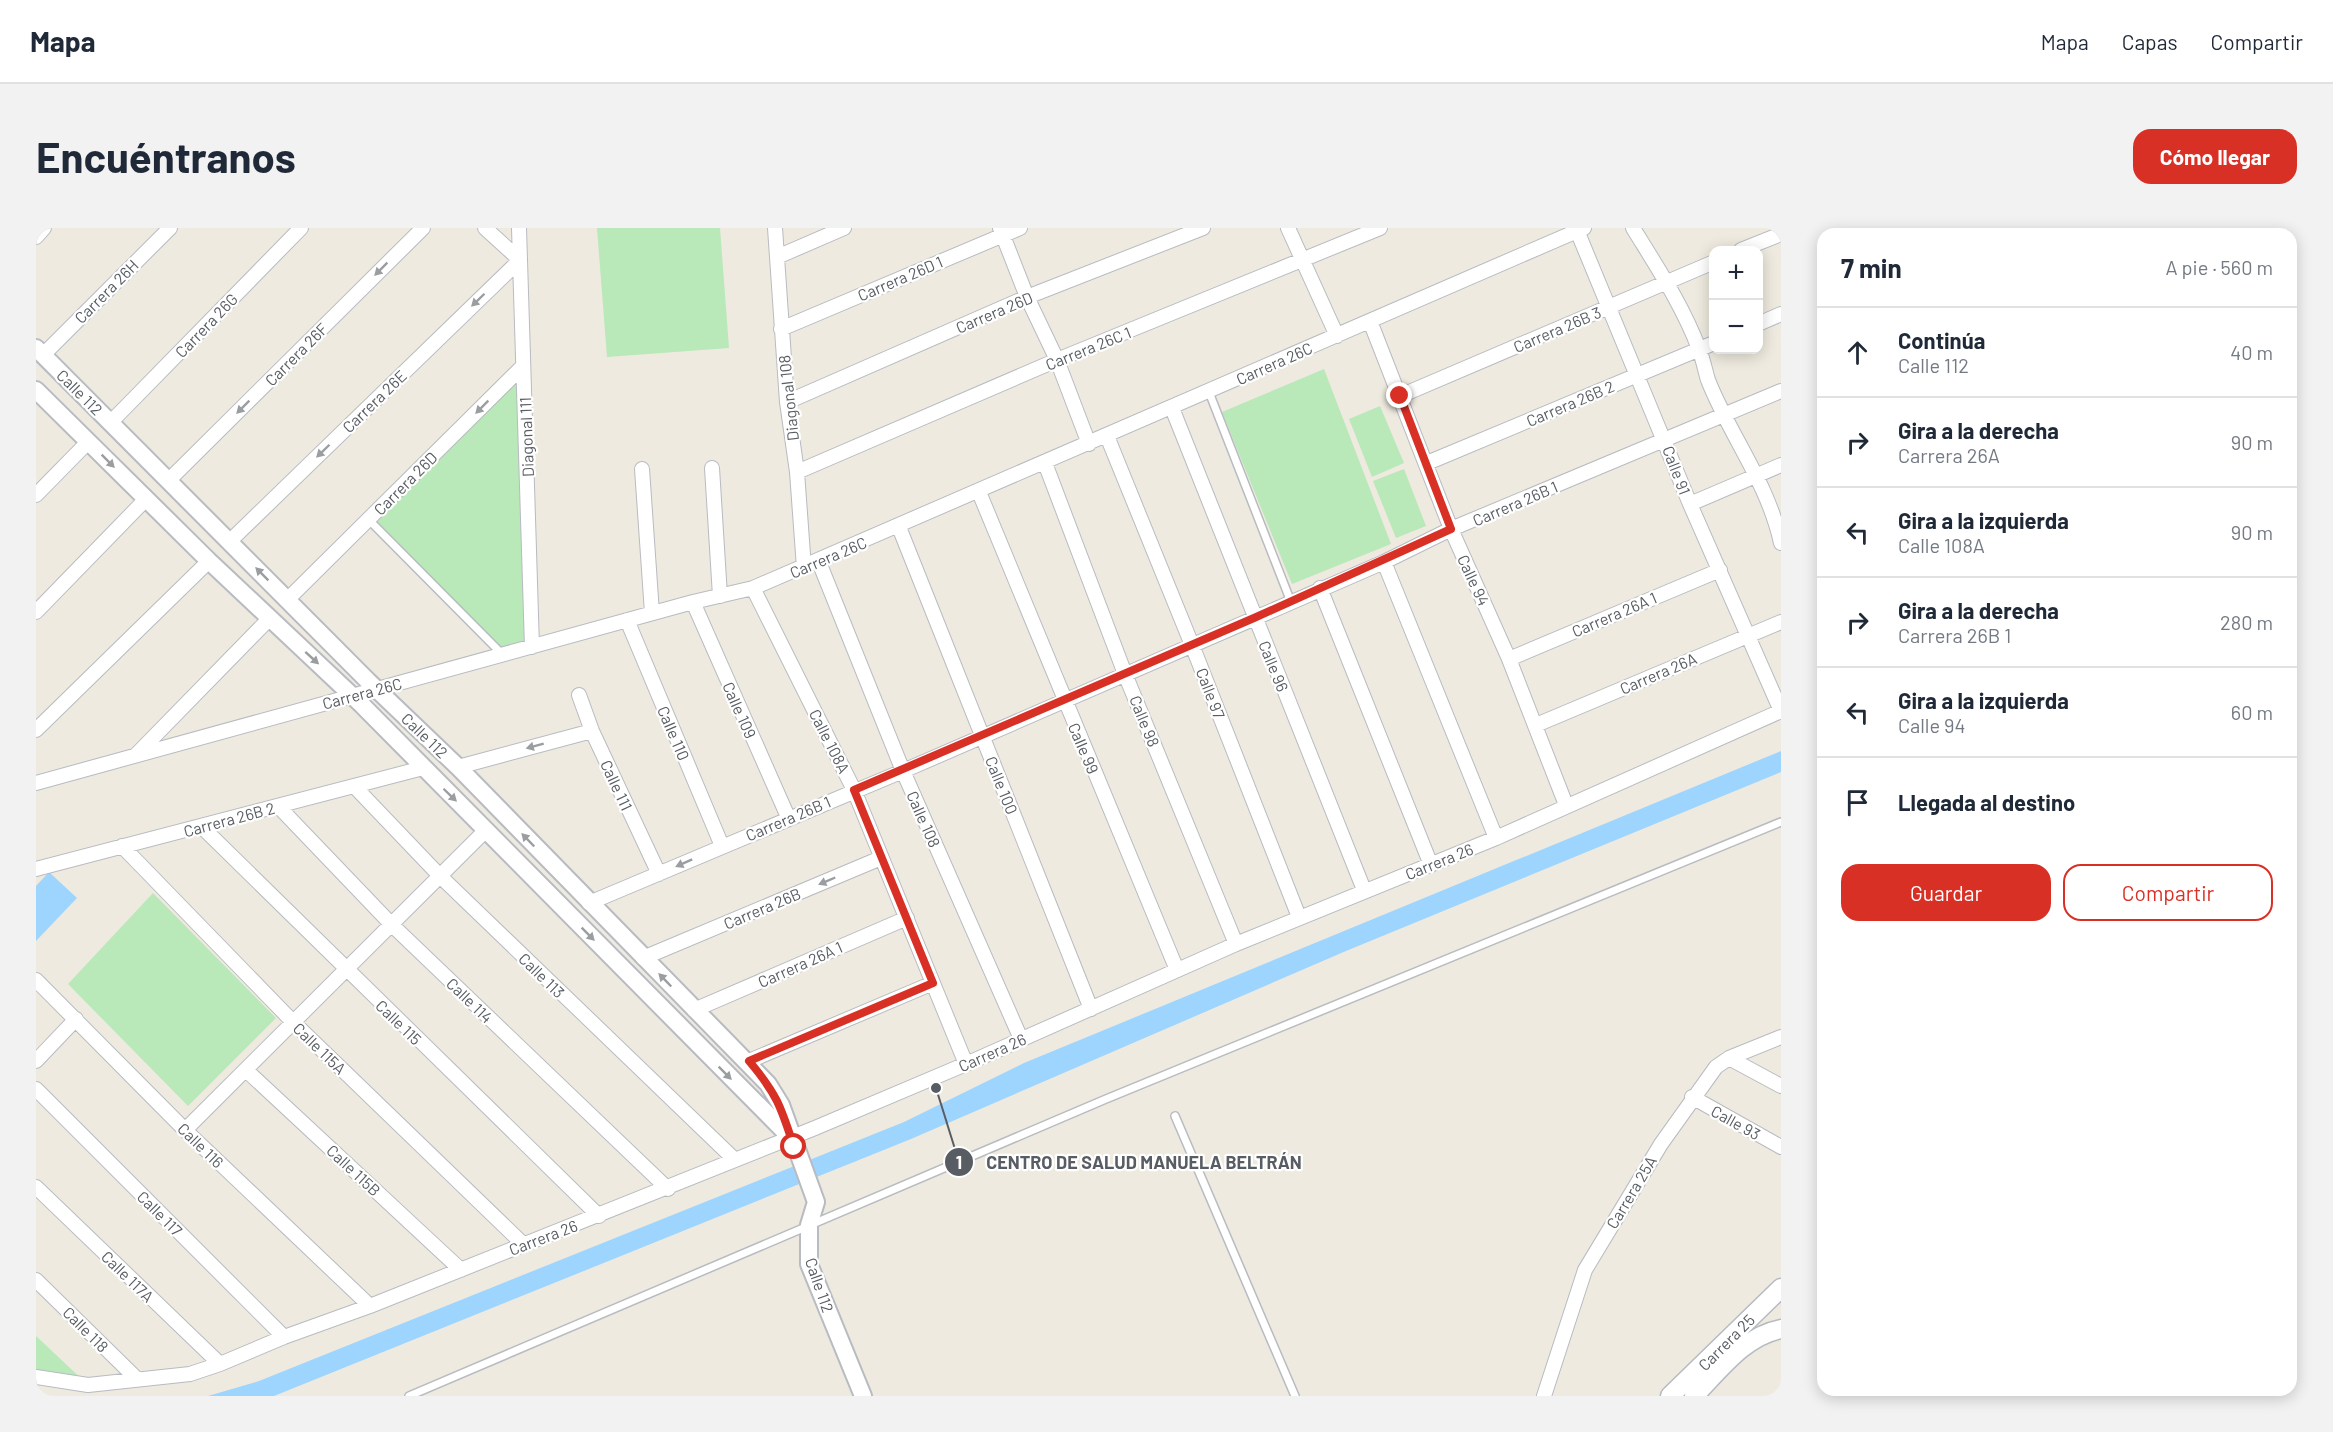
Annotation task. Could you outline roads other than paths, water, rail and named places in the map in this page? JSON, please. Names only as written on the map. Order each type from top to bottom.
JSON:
[{"type":"main road","name":"Carrera 25","points":[[1670,1396],[1781,1288]]},
{"type":"main road","name":"Carrera 25","points":[[1694,1396],[1749,1342],[1764,1333],[1781,1329]]},
{"type":"street","points":[[36,237],[44,228]]},
{"type":"street","name":"Carrera 26H","points":[[39,352],[170,228]]},
{"type":"street","name":"Carrera 26G","points":[[110,423],[301,228]]},
{"type":"street","name":"Carrera 26F","points":[[168,481],[423,228]]},
{"type":"street","points":[[485,228],[520,260]]},
{"type":"street","name":"Diagonal 111","points":[[519,228],[532,647]]},
{"type":"street","name":"Diagonal 108","points":[[775,228],[787,402],[797,472],[804,568]]},
{"type":"street","points":[[777,257],[844,228]]},
{"type":"street","name":"Carrera 26D 1","points":[[781,329],[1001,232],[1020,228]]},
{"type":"street","name":"Carrera 26D","points":[[787,402],[1027,297],[1203,228]]},
{"type":"street","points":[[1288,228],[1337,336]]},
{"type":"street","name":"Carrera 26C 1","points":[[797,472],[1057,360],[1303,262],[1380,228]]},
{"type":"street","points":[[1633,228],[1667,282],[1699,349],[1708,380],[1757,475],[1776,520],[1781,543]]},
{"type":"street","name":"Calle 91","points":[[1579,229],[1607,308],[1781,711]]},
{"type":"street","name":"Carrera 26C","points":[[36,783],[652,613],[753,588],[819,562],[1579,229]]},
{"type":"street","points":[[1001,232],[1027,297],[1057,360],[1089,444]]},
{"type":"street","points":[[1751,246],[1781,234]]},
{"type":"street","name":"Carrera 26E","points":[[229,542],[520,260]]},
{"type":"street","name":"Carrera 26B 3","points":[[1400,396],[1709,264]]},
{"type":"street","points":[[1763,322],[1781,314]]},
{"type":"street","name":"Calle 94","points":[[1370,321],[1451,529],[1509,659],[1566,805]]},
{"type":"street","name":"Carrera 26B 2","points":[[1427,463],[1709,345]]},
{"type":"street","name":"Calle 112","points":[[39,352],[458,767],[694,1010],[749,1061],[768,1084],[781,1104],[816,1202],[809,1225],[809,1264],[863,1396]]},
{"type":"street","name":"Carrera 26D","points":[[287,600],[523,366]]},
{"type":"street","name":"Calle 112","points":[[36,390],[269,619],[353,696],[793,1142]]},
{"type":"street","name":"Carrera 26B 1","points":[[589,903],[788,817],[903,771],[1384,562],[1451,529],[1781,391]]},
{"type":"street","name":"Calle 96","points":[[1172,408],[1364,890]]},
{"type":"street","name":"Calle 97","points":[[1107,436],[1299,917]]},
{"type":"street","points":[[36,495],[88,442]]},
{"type":"street","name":"Calle 98","points":[[1045,463],[1125,674],[1236,944]]},
{"type":"street","points":[[1690,504],[1781,465]]},
{"type":"street","points":[[642,468],[652,613]]},
{"type":"street","points":[[712,468],[720,596]]},
{"type":"street","name":"Calle 99","points":[[979,492],[1177,970]]},
{"type":"street","points":[[36,612],[146,499]]},
{"type":"street","name":"Calle 100","points":[[899,527],[1091,1009]]},
{"type":"street","points":[[36,730],[209,561]]},
{"type":"street","name":"Calle 108","points":[[819,562],[903,771],[1021,1039]]},
{"type":"street","points":[[1384,562],[1496,838]]},
{"type":"street","name":"Carrera 26A 1","points":[[1509,659],[1720,570]]},
{"type":"street","name":"Calle 108A","points":[[753,588],[854,790],[966,1064]]},
{"type":"street","points":[[1320,588],[1431,865]]},
{"type":"street","name":"Calle 109","points":[[693,602],[788,817]]},
{"type":"street","points":[[134,756],[269,619]]},
{"type":"street","name":"Calle 110","points":[[627,621],[722,846]]},
{"type":"street","name":"Carrera 26A","points":[[1536,725],[1781,622]]},
{"type":"street","name":"Calle 111","points":[[579,695],[591,731],[659,874]]},
{"type":"street","name":"Carrera 26","points":[[36,1377],[88,1385],[190,1374],[220,1365],[284,1336],[370,1306],[668,1189],[734,1159],[793,1142],[1236,944],[1496,838],[1781,711]]},
{"type":"street","points":[[458,767],[591,731]]},
{"type":"street","name":"Carrera 26B 2","points":[[36,869],[423,768]]},
{"type":"street","name":"Calle 113","points":[[354,786],[440,876],[734,1159]]},
{"type":"street","name":"Calle 114","points":[[278,806],[392,925],[668,1189]]},
{"type":"street","name":"Calle 115","points":[[201,826],[346,971],[599,1216]]},
{"type":"street","points":[[185,1130],[247,1071],[486,830]]},
{"type":"street","name":"Calle 115A","points":[[122,846],[294,1023],[523,1244]]},
{"type":"street","name":"Carrera 26B","points":[[643,958],[880,858]]},
{"type":"street","name":"Carrera 26A 1","points":[[694,1010],[907,918]]},
{"type":"street","name":"Calle 116","points":[[36,980],[185,1130],[370,1306]]},
{"type":"street","points":[[749,1061],[933,983]]},
{"type":"street","points":[[36,1061],[76,1019]]},
{"type":"street","name":"Carrera 25A","points":[[1544,1396],[1585,1270],[1637,1181],[1692,1098],[1716,1067],[1729,1058],[1781,1037]]},
{"type":"street","points":[[1729,1058],[1781,1086]]},
{"type":"street","name":"Calle 115B","points":[[247,1071],[460,1270]]},
{"type":"street","name":"Calle 117","points":[[36,1089],[284,1336]]},
{"type":"street","name":"Calle 93","points":[[1692,1098],[1781,1147]]},
{"type":"street","name":"Calle 117A","points":[[36,1187],[220,1365]]},
{"type":"street","name":"Calle 118","points":[[36,1280],[137,1379]]},
{"type":"lane","points":[[1209,392],[1291,602]]},
{"type":"lane","points":[[368,519],[503,654]]},
{"type":"lane","points":[[408,1396],[1106,1099],[1781,822]]},
{"type":"lane","points":[[1175,1116],[1295,1396]]},
{"type":"water","points":[[1781,751],[1781,772],[1346,951],[911,1139],[274,1396],[208,1396],[259,1381],[904,1122],[1024,1063]]},
{"type":"water","points":[[49,872],[77,898],[36,941],[36,886]]},
{"type":"place","name":"CENTRO DE SALUD MANUELA BELTRÁN","points":[[936,1088]]}]
